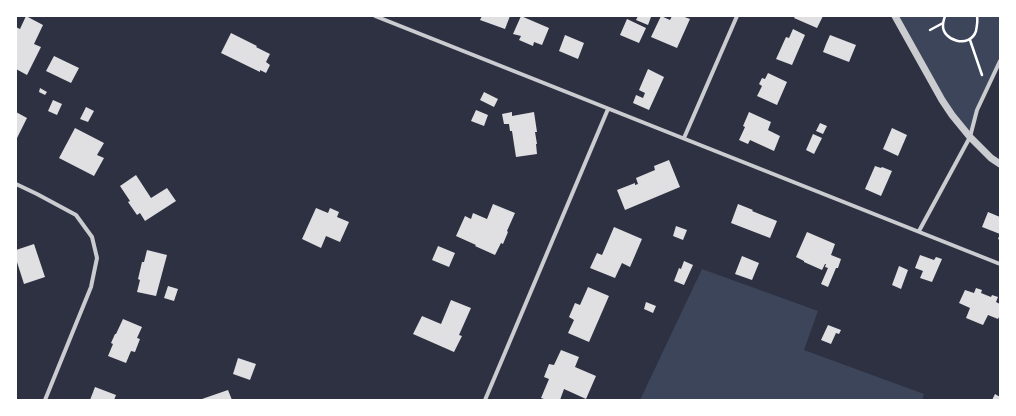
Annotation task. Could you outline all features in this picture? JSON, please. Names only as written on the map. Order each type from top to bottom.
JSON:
[{"type":"street","points":[[375,16],[608,110],[684,138],[1000,264]]},
{"type":"street","points":[[684,138],[737,16]]},
{"type":"street","points":[[895,16],[952,115],[970,137],[991,158],[1000,164]]},
{"type":"street","points":[[919,232],[970,137],[977,110],[1000,61]]},
{"type":"street","points":[[485,400],[608,110]]},
{"type":"street","points":[[16,184],[76,215],[92,237],[97,258],[91,287],[45,400]]},
{"type":"path","points":[[945,16],[943,23],[944,31],[949,37],[962,42],[970,40],[974,35],[978,24],[977,16]]},
{"type":"path","points":[[930,30],[943,23]]},
{"type":"path","points":[[970,40],[984,80]]},
{"type":"shaded area","points":[[895,16],[1000,16],[1000,60],[977,110],[970,137],[952,115]]},
{"type":"shaded area","points":[[702,269],[818,311],[804,350],[924,394],[922,400],[640,400]]},
{"type":"building","points":[[26,16],[43,25],[34,44],[41,47],[27,75],[16,69],[16,27],[20,29]]},
{"type":"building","points":[[482,16],[510,16],[505,29],[480,20]]},
{"type":"building","points":[[521,16],[549,28],[542,45],[534,42],[533,46],[519,40],[521,36],[513,34]]},
{"type":"building","points":[[638,16],[651,17],[648,25],[636,20]]},
{"type":"building","points":[[661,16],[670,20],[672,16],[682,16],[690,19],[677,48],[651,37]]},
{"type":"building","points":[[795,16],[823,16],[817,28],[794,18]]},
{"type":"building","points":[[627,19],[646,28],[639,43],[620,35]]},
{"type":"building","points":[[793,29],[805,35],[792,65],[776,59],[786,37],[789,38]]},
{"type":"building","points":[[231,33],[270,54],[266,62],[270,65],[266,73],[260,70],[260,72],[221,53]]},
{"type":"building","points":[[565,35],[584,43],[578,59],[559,51]]},
{"type":"building","points":[[830,35],[856,45],[849,62],[823,52]]},
{"type":"building","points":[[54,56],[79,68],[71,83],[46,71]]},
{"type":"building","points":[[648,69],[664,77],[649,110],[633,103],[636,95],[643,98],[645,93],[639,90]]},
{"type":"building","points":[[768,73],[787,82],[777,105],[757,96],[762,86],[759,84],[762,78],[765,79]]},
{"type":"building","points":[[40,88],[47,92],[45,95],[39,92]]},
{"type":"building","points":[[484,92],[498,99],[494,107],[480,100]]},
{"type":"building","points":[[53,100],[62,104],[57,115],[48,111]]},
{"type":"building","points":[[86,107],[94,111],[88,122],[80,119]]},
{"type":"building","points":[[476,110],[488,115],[484,126],[471,121]]},
{"type":"building","points":[[16,112],[27,118],[16,140]]},
{"type":"building","points":[[512,112],[512,116],[534,112],[537,132],[535,132],[537,154],[516,157],[512,131],[510,131],[509,124],[504,124],[502,114]]},
{"type":"building","points":[[749,112],[771,122],[768,130],[780,136],[774,151],[750,140],[748,144],[739,140],[745,127],[743,126]]},
{"type":"building","points":[[820,123],[827,126],[823,134],[816,131]]},
{"type":"building","points":[[75,128],[104,143],[97,155],[104,158],[94,176],[59,158]]},
{"type":"building","points":[[892,128],[907,135],[898,156],[883,149]]},
{"type":"building","points":[[813,134],[822,138],[814,154],[806,150]]},
{"type":"building","points":[[669,160],[680,187],[625,210],[617,190],[635,183],[635,185],[638,184],[636,178],[655,170],[654,166]]},
{"type":"building","points":[[875,166],[892,171],[881,196],[865,189]]},
{"type":"building","points":[[136,175],[151,198],[167,188],[176,201],[145,221],[140,213],[137,215],[120,186]]},
{"type":"building","points":[[493,204],[515,213],[503,244],[501,243],[495,255],[456,236],[465,216],[471,219],[473,213],[487,219]]},
{"type":"building","points":[[738,204],[777,221],[770,238],[731,223]]},
{"type":"building","points":[[316,208],[328,213],[330,208],[339,212],[337,217],[349,222],[340,242],[326,236],[321,248],[302,239]]},
{"type":"building","points":[[988,212],[1000,217],[1000,234],[982,227]]},
{"type":"building","points":[[676,226],[687,230],[683,240],[673,236]]},
{"type":"building","points":[[614,227],[642,239],[630,267],[622,263],[615,278],[590,268],[597,253],[602,255]]},
{"type":"building","points":[[807,232],[835,244],[831,255],[841,259],[828,287],[821,284],[828,268],[825,267],[826,264],[822,270],[796,257]]},
{"type":"building","points":[[34,244],[45,277],[24,284],[16,259],[16,250]]},
{"type":"building","points":[[438,246],[455,253],[449,267],[432,260]]},
{"type":"building","points":[[147,250],[167,255],[156,296],[137,292],[142,262],[144,262]]},
{"type":"building","points":[[920,255],[934,260],[936,257],[942,259],[932,282],[920,278],[923,271],[915,268]]},
{"type":"building","points":[[742,256],[759,263],[752,280],[735,274]]},
{"type":"building","points":[[684,261],[693,265],[684,285],[674,281],[679,268],[681,269]]},
{"type":"building","points":[[899,266],[908,270],[901,289],[892,285]]},
{"type":"building","points":[[168,286],[178,289],[174,301],[164,298]]},
{"type":"building","points":[[588,287],[609,296],[589,342],[568,333],[574,320],[569,317],[575,303],[580,305]]},
{"type":"building","points":[[976,288],[982,290],[981,293],[991,297],[992,295],[998,297],[996,302],[1000,304],[1000,315],[998,319],[988,315],[983,325],[966,318],[970,308],[959,303],[965,290],[974,293]]},
{"type":"building","points":[[451,300],[471,308],[459,335],[462,336],[454,352],[413,334],[422,316],[441,324]]},
{"type":"building","points":[[646,302],[656,306],[653,313],[644,309]]},
{"type":"building","points":[[123,319],[142,327],[137,338],[140,339],[135,352],[131,351],[126,363],[108,356],[113,344],[111,343]]},
{"type":"building","points":[[828,325],[841,330],[839,334],[836,333],[831,344],[821,340]]},
{"type":"building","points":[[561,350],[579,357],[575,367],[596,376],[586,399],[564,389],[560,400],[547,400],[541,398],[549,379],[544,377],[549,364],[554,365]]},
{"type":"building","points":[[238,358],[256,364],[250,380],[233,374]]},
{"type":"building","points":[[95,387],[116,395],[114,400],[90,400]]},
{"type":"building","points":[[228,390],[232,400],[199,400]]},
{"type":"building","points":[[995,394],[1000,397],[1000,400],[992,400]]}]
